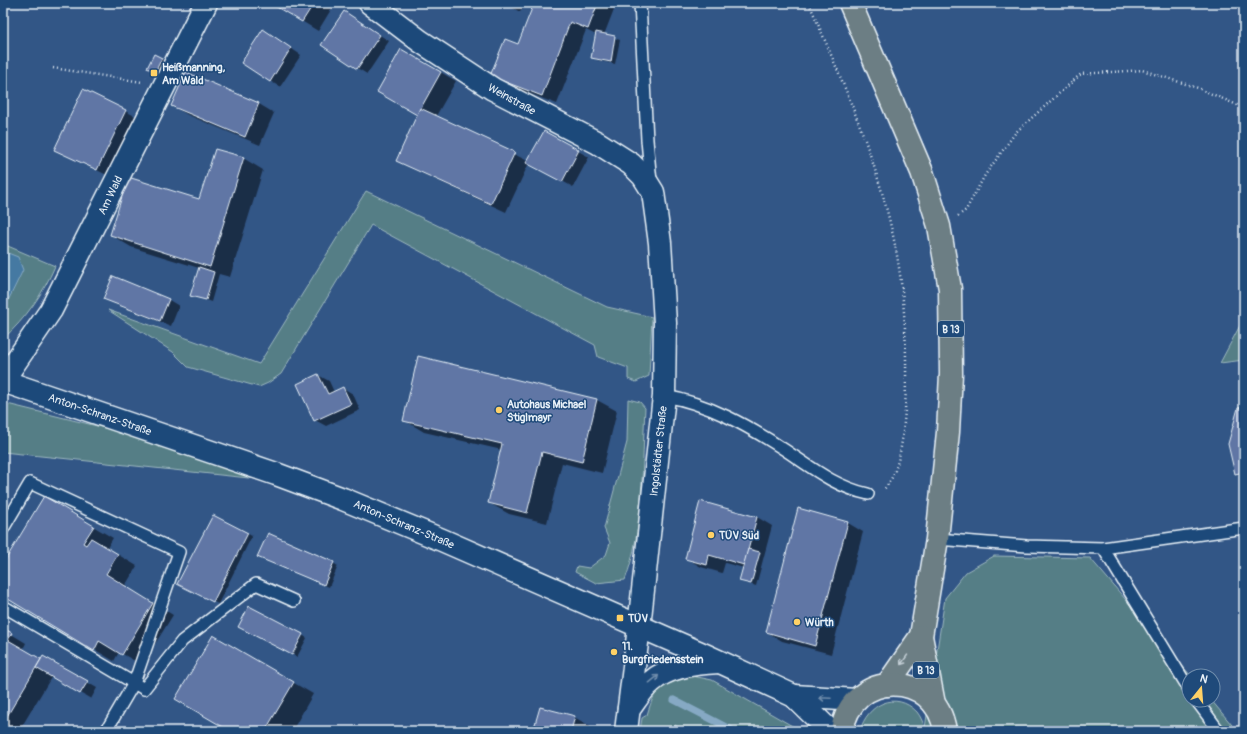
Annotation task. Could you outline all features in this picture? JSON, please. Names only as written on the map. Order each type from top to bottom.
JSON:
[{"type":"main road","name":"B 13","points":[[850,3],[920,165],[939,226],[950,289],[951,374],[948,432],[937,539],[921,636],[934,704],[941,717],[944,731]]},
{"type":"main road","name":"B 13","points":[[887,685],[921,636]]},
{"type":"main road","name":"B 13","points":[[842,731],[849,710],[856,700],[870,690],[887,685],[903,685],[917,690],[934,704]]},
{"type":"street","name":"Am Wald","points":[[3,380],[51,310],[206,3]]},
{"type":"street","name":"Weinstraße","points":[[370,3],[420,41],[493,89],[598,143],[632,164],[643,176],[653,192]]},
{"type":"street","name":"Ingolstädter Straße","points":[[626,731],[664,396],[664,323],[660,243],[653,192]]},
{"type":"street","name":"Anton-Schranz-Straße","points":[[3,380],[343,499],[442,540],[794,696],[830,731]]},
{"type":"street","points":[[629,709],[648,685],[659,675],[699,663],[720,662]]},
{"type":"street","name":"Anton-Schranz-Straße","points":[[794,696],[856,700]]},
{"type":"lane","points":[[640,3],[647,140],[653,192]]},
{"type":"lane","points":[[664,396],[685,400],[722,414],[742,424],[839,485],[868,494]]},
{"type":"lane","points":[[3,529],[30,483],[179,552],[134,683],[106,731]]},
{"type":"lane","points":[[937,539],[1027,546],[1103,548],[1244,528]]},
{"type":"lane","points":[[1103,548],[1181,676]]},
{"type":"lane","points":[[3,606],[144,689],[182,641],[256,584],[294,601]]},
{"type":"lane","points":[[1202,708],[1219,731]]},
{"type":"path","points":[[809,3],[849,98],[876,172],[891,227],[901,282],[906,377],[900,447],[895,472],[891,480],[879,493],[868,494]]},
{"type":"path","points":[[53,68],[164,85]]},
{"type":"path","points":[[939,226],[950,223],[966,210],[985,175],[1016,132],[1081,74],[1142,70],[1198,88],[1244,108]]},
{"type":"green space","points":[[366,191],[607,307],[652,317],[649,376],[636,382],[628,379],[628,368],[598,357],[595,345],[371,225],[281,374],[259,387],[188,367],[173,352],[108,310],[259,364]]},
{"type":"green space","points":[[3,244],[55,266],[33,305],[19,323],[3,339]]},
{"type":"green space","points":[[1244,318],[1244,360],[1220,363]]},
{"type":"green space","points":[[628,399],[640,402],[645,408],[641,496],[636,540],[625,580],[596,583],[575,572],[577,566],[589,568],[606,555],[610,543],[604,528],[627,442]]},
{"type":"green space","points":[[3,403],[142,437],[258,479],[3,452]]},
{"type":"green space","points":[[994,556],[1090,558],[1184,668],[1181,668],[1181,708],[1218,708],[1237,731],[860,731],[869,714],[876,707],[883,703],[892,701],[909,705],[917,712],[925,728],[945,598],[966,572]]},
{"type":"green space","points":[[688,675],[712,680],[801,731],[686,731],[675,725],[672,731],[640,731],[642,718],[647,715],[657,690],[671,679]]},
{"type":"water","points":[[3,251],[18,257],[23,270],[3,311]]},
{"type":"building","points":[[270,3],[314,3],[302,22]]},
{"type":"building","points":[[503,3],[512,3],[509,7]]},
{"type":"building","points":[[534,3],[598,3],[588,29],[570,22],[542,96],[490,76],[505,39],[518,44]]},
{"type":"building","points":[[344,11],[380,35],[357,69],[321,45]]},
{"type":"building","points":[[263,29],[291,48],[270,82],[241,63]]},
{"type":"building","points":[[596,32],[615,36],[611,62],[591,58]]},
{"type":"building","points":[[401,49],[441,72],[417,115],[377,92]]},
{"type":"building","points":[[154,54],[162,58],[155,72],[147,68]]},
{"type":"building","points":[[186,72],[259,103],[245,137],[171,106]]},
{"type":"building","points":[[83,89],[126,110],[97,170],[54,150]]},
{"type":"building","points":[[420,108],[515,152],[491,204],[396,161]]},
{"type":"building","points":[[544,131],[579,150],[562,182],[526,163]]},
{"type":"building","points":[[215,149],[244,157],[210,267],[110,235],[128,177],[199,199]]},
{"type":"building","points":[[199,267],[214,272],[206,300],[190,296]]},
{"type":"building","points":[[113,276],[169,299],[160,321],[103,299]]},
{"type":"building","points":[[418,356],[597,399],[582,462],[542,452],[527,513],[488,503],[502,444],[403,421]]},
{"type":"building","points":[[318,374],[328,394],[343,387],[351,404],[314,421],[297,384]]},
{"type":"building","points":[[1244,407],[1244,472],[1235,474],[1228,444],[1238,408]]},
{"type":"building","points":[[44,496],[94,526],[83,543],[86,545],[91,538],[118,554],[106,574],[153,603],[122,655],[99,641],[94,651],[3,596],[3,564]]},
{"type":"building","points":[[700,501],[757,517],[744,565],[709,555],[707,565],[685,559]]},
{"type":"building","points":[[798,508],[848,522],[815,646],[766,632]]},
{"type":"building","points":[[213,515],[248,533],[213,602],[177,584]]},
{"type":"building","points":[[268,533],[334,562],[324,585],[257,557]]},
{"type":"building","points":[[748,549],[760,552],[751,584],[739,581]]},
{"type":"building","points":[[249,606],[303,634],[292,655],[238,627]]},
{"type":"building","points":[[3,628],[12,633],[8,640],[41,659],[3,723]]},
{"type":"building","points":[[213,635],[294,682],[265,731],[230,731],[175,699]]},
{"type":"building","points":[[43,656],[88,681],[80,694],[36,668]]},
{"type":"building","points":[[540,707],[575,716],[571,731],[533,731]]},
{"type":"waterway","points":[[674,700],[734,731]]},
{"type":"place","name":"Heißmanning, Am Wald","points":[[154,73]]},
{"type":"place","name":"Autohaus Michael Stiglmayr","points":[[499,410]]},
{"type":"place","name":"TÜV Süd","points":[[711,535]]},
{"type":"place","name":"TÜV","points":[[620,618]]},
{"type":"place","name":"Würth","points":[[797,622]]},
{"type":"place","name":"11. Burgfriedensstein","points":[[614,652]]}]
